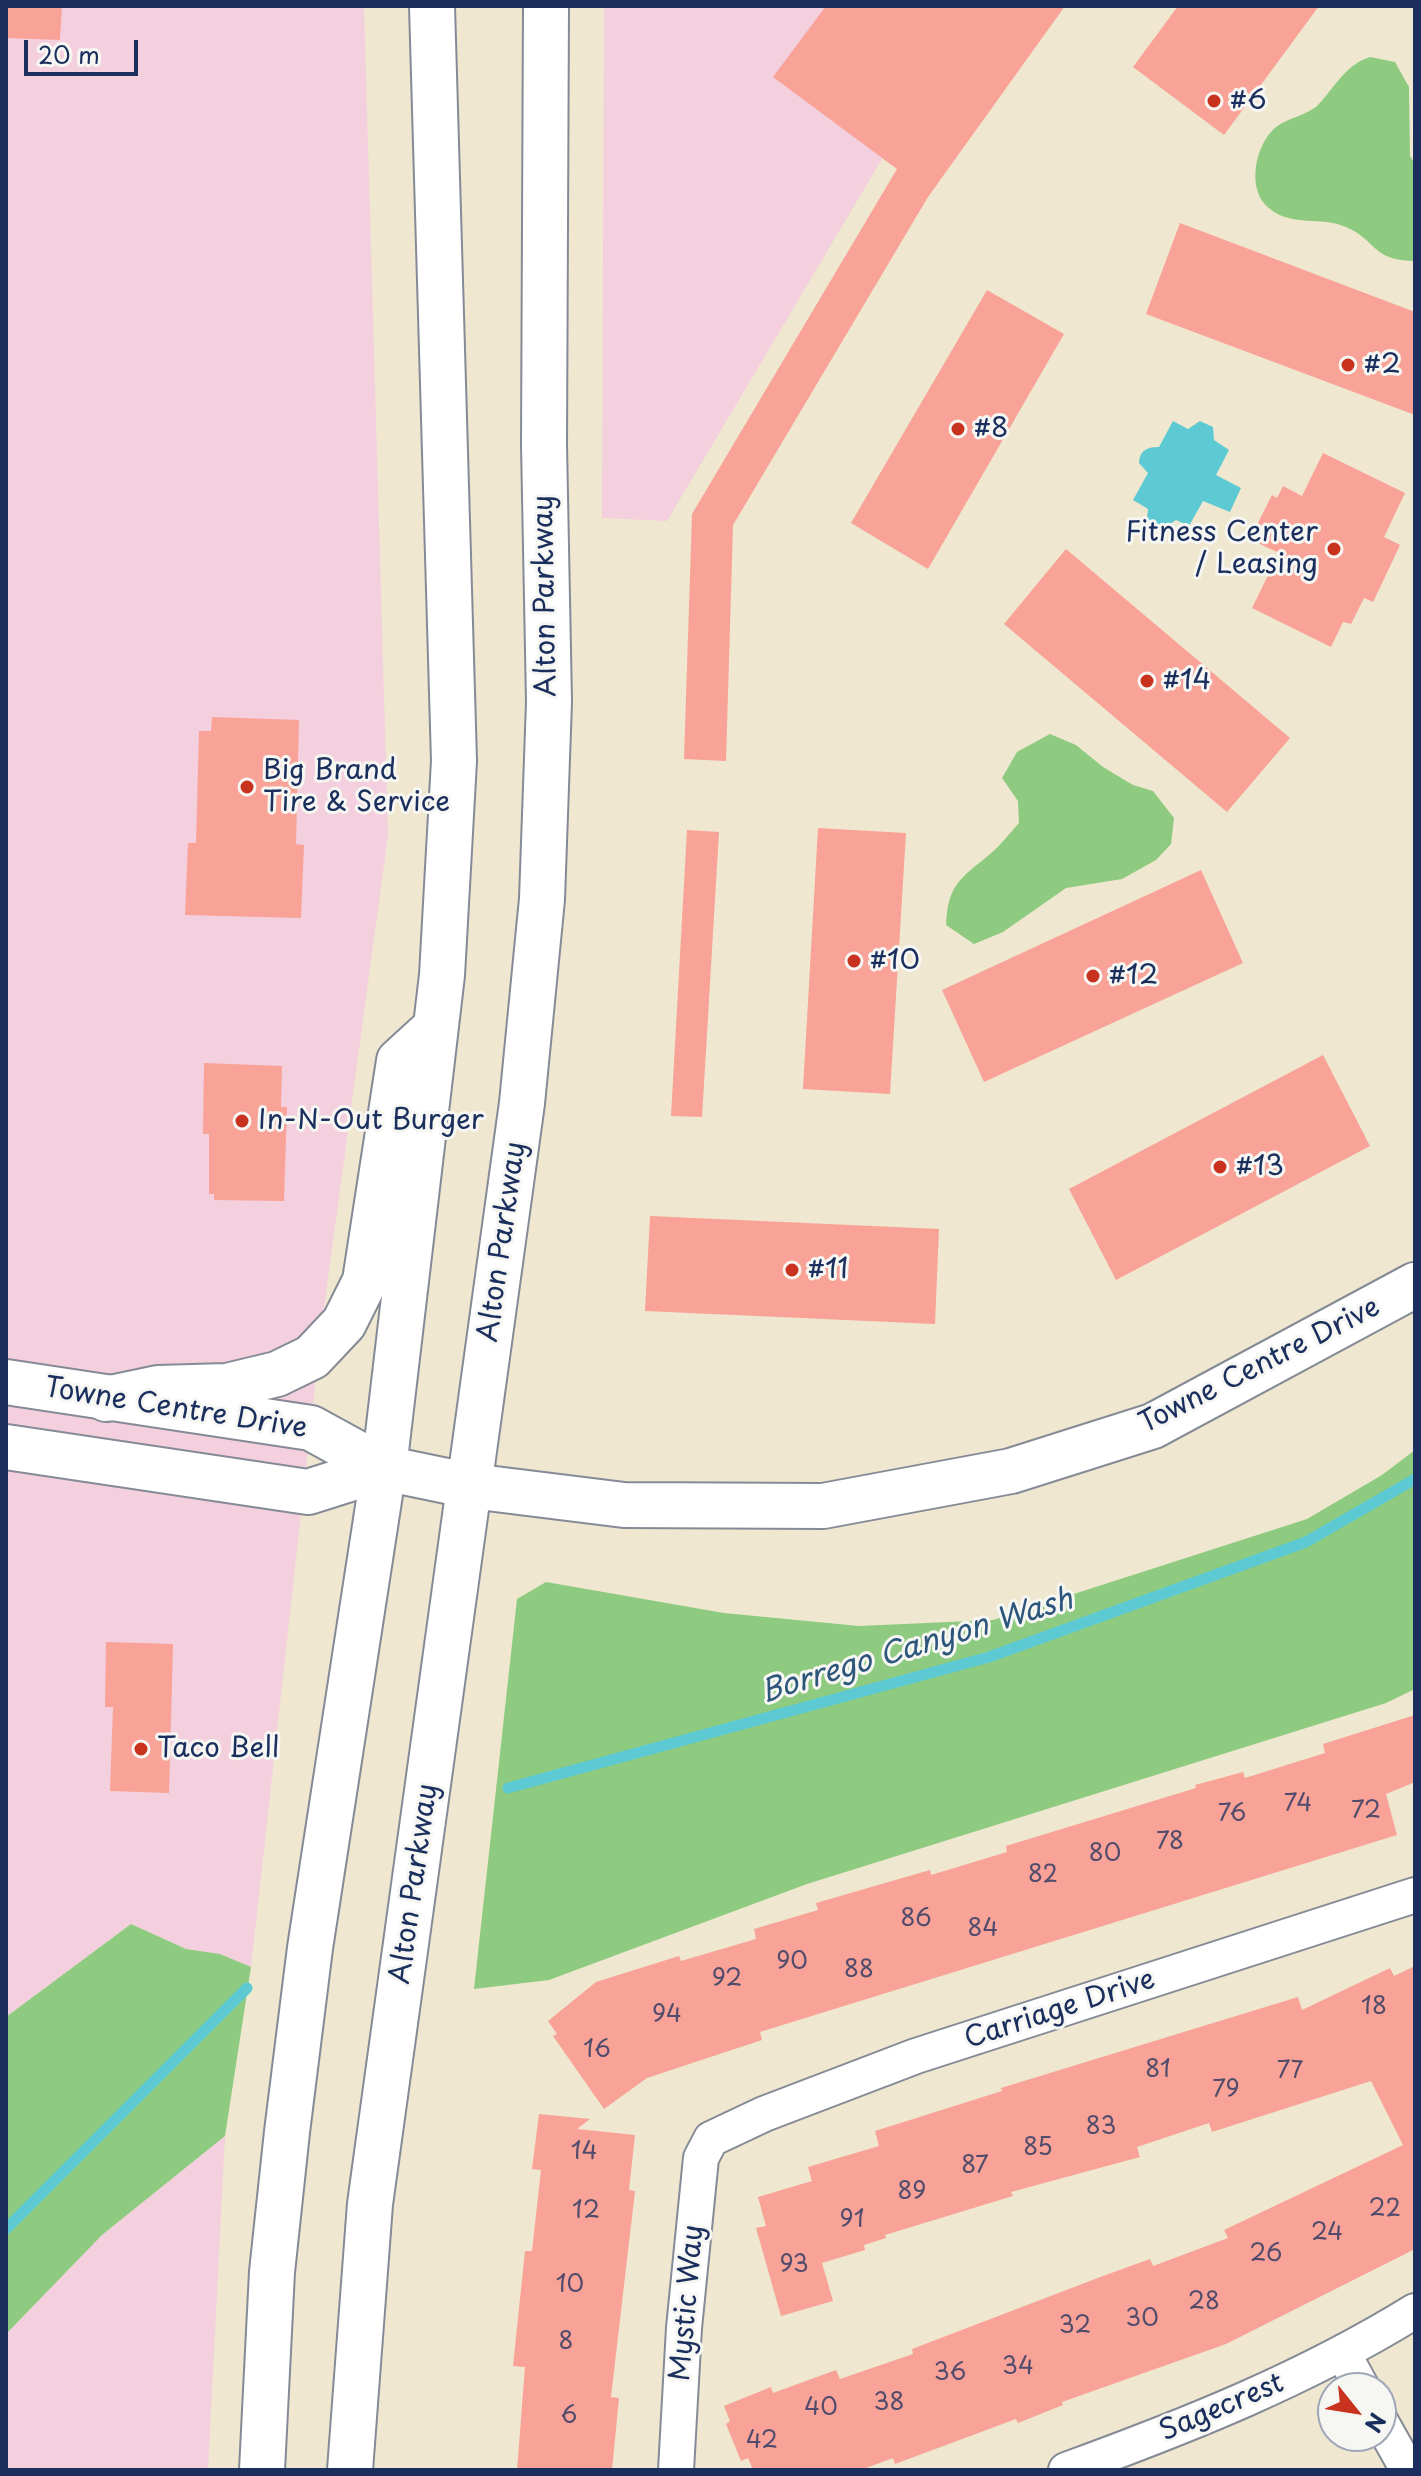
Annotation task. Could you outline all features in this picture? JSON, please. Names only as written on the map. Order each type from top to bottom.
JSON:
[{"type":"main road","points":[[262,2470],[272,2272],[289,2117],[310,1948],[384,1468],[442,975],[454,761],[432,6]]},
{"type":"main road","name":"Alton Parkway","points":[[350,2470],[370,2204],[522,1103],[542,899],[549,702],[544,444],[546,6]]},
{"type":"main road","points":[[106,1399],[158,1388],[227,1386],[277,1374],[312,1357],[344,1323],[365,1281],[399,1061],[435,1028]]},
{"type":"main road","name":"Towne Centre Drive","points":[[6,1382],[311,1428],[384,1468],[471,1486],[624,1505],[823,1506],[1011,1471],[1153,1426],[1415,1285]]},
{"type":"main road","name":"Towne Centre Drive","points":[[6,1447],[308,1492],[384,1468]]},
{"type":"street","name":"Carriage Drive","points":[[711,2139],[764,2114],[916,2056],[1415,1895]]},
{"type":"street","name":"Mystic Way","points":[[676,2470],[684,2328],[697,2188],[701,2158],[711,2139]]},
{"type":"street","name":"Sagecrest","points":[[1066,2470],[1172,2432],[1344,2355],[1415,2311]]},
{"type":"street","points":[[1344,2355],[1353,2372]]},
{"type":"street","points":[[1397,2450],[1408,2470]]},
{"type":"shaded area","points":[[6,6],[364,6],[388,835],[322,1323],[251,1967],[220,1954],[186,1949],[131,1924],[6,2017]]},
{"type":"shaded area","points":[[604,6],[994,6],[885,154],[667,521],[602,518]]},
{"type":"shaded area","points":[[225,2136],[208,2470],[6,2470],[6,2334],[102,2235]]},
{"type":"green space","points":[[1370,57],[1395,62],[1409,87],[1410,156],[1415,164],[1413,261],[1389,257],[1346,227],[1297,220],[1279,214],[1263,202],[1258,192],[1257,160],[1271,132],[1313,109],[1347,71]]},
{"type":"green space","points":[[1050,734],[1076,745],[1103,767],[1133,785],[1153,791],[1174,818],[1171,844],[1156,860],[1122,879],[1066,888],[1003,932],[974,944],[946,925],[949,900],[963,877],[997,848],[1019,823],[1018,801],[1002,778],[1017,752]]},
{"type":"green space","points":[[1415,1450],[1415,1689],[1386,1703],[807,1884],[549,1980],[474,1989],[517,1599],[546,1582],[724,1613],[859,1626],[993,1620],[1307,1519],[1382,1475]]},
{"type":"green space","points":[[131,1924],[186,1949],[220,1954],[251,1967],[225,2136],[102,2235],[6,2334],[6,2017]]},
{"type":"water","points":[[1173,421],[1188,429],[1200,421],[1213,427],[1214,440],[1229,450],[1216,475],[1241,488],[1230,512],[1203,501],[1189,526],[1176,520],[1161,527],[1147,519],[1148,509],[1133,500],[1148,473],[1139,463],[1141,455],[1148,449],[1159,447]]},
{"type":"building","points":[[6,6],[62,6],[60,40],[6,38]]},
{"type":"building","points":[[826,6],[1065,6],[928,197],[733,525],[726,761],[684,759],[692,514],[897,169],[773,77]]},
{"type":"building","name":"#6","points":[[1178,6],[1319,6],[1224,135],[1133,67]]},
{"type":"building","name":"#2","points":[[1180,223],[1415,312],[1415,415],[1146,314]]},
{"type":"building","name":"#8","points":[[987,290],[1064,334],[928,569],[851,523]]},
{"type":"building","name":"Fitness Center / Leasing","points":[[1323,453],[1405,493],[1384,537],[1400,545],[1373,602],[1364,598],[1351,624],[1343,622],[1331,647],[1252,608],[1279,553],[1258,543],[1264,531],[1256,527],[1272,495],[1277,498],[1283,486],[1302,496]]},
{"type":"building","name":"#14","points":[[1066,549],[1290,738],[1227,812],[1004,624]]},
{"type":"building","name":"Big Brand Tire & Service","points":[[212,717],[299,720],[296,844],[304,845],[301,918],[185,915],[188,843],[196,843],[199,731],[211,731]]},
{"type":"building","name":"#10","points":[[818,828],[906,833],[890,1094],[803,1089]]},
{"type":"building","points":[[687,830],[719,832],[702,1117],[671,1116]]},
{"type":"building","name":"#12","points":[[1201,870],[1243,963],[984,1082],[942,990]]},
{"type":"building","name":"#13","points":[[1323,1055],[1370,1146],[1116,1280],[1069,1189]]},
{"type":"building","name":"In-N-Out Burger","points":[[204,1063],[282,1066],[281,1107],[287,1107],[284,1201],[214,1200],[214,1194],[209,1194],[209,1134],[203,1134]]},
{"type":"building","name":"#11","points":[[650,1216],[939,1229],[935,1324],[645,1311]]},
{"type":"building","name":"Taco Bell","points":[[106,1642],[173,1644],[169,1793],[110,1791],[113,1707],[105,1707]]},
{"type":"building","points":[[1415,1715],[1415,1782],[1386,1794],[1397,1835],[760,2032],[762,2040],[647,2078],[604,2109],[553,2036],[557,2034],[548,2021],[596,1982],[679,1956],[681,1961],[756,1939],[754,1929],[818,1910],[816,1903],[930,1870],[931,1875],[1007,1852],[1006,1846],[1196,1788],[1195,1785],[1243,1772],[1245,1778],[1325,1753],[1323,1744]]},
{"type":"building","points":[[1415,1966],[1415,2249],[1226,2344],[1062,2402],[1063,2405],[1018,2423],[1016,2419],[895,2464],[893,2458],[861,2470],[753,2470],[748,2458],[741,2461],[726,2424],[730,2421],[724,2406],[771,2387],[773,2393],[836,2370],[840,2379],[913,2354],[912,2349],[1103,2276],[1150,2259],[1153,2266],[1228,2238],[1224,2230],[1403,2145],[1371,2081],[1212,2132],[1209,2123],[1137,2147],[1140,2157],[1011,2192],[1013,2196],[885,2235],[886,2238],[864,2245],[865,2250],[822,2263],[833,2301],[781,2316],[756,2228],[766,2226],[758,2197],[812,2181],[808,2167],[879,2146],[875,2131],[1002,2091],[1001,2088],[1298,1997],[1302,2010],[1390,1968],[1394,1976]]},
{"type":"building","points":[[539,2114],[590,2119],[577,2129],[635,2135],[629,2190],[635,2191],[611,2397],[619,2398],[612,2470],[517,2470],[525,2367],[513,2366],[525,2251],[532,2251],[541,2170],[532,2169]]},
{"type":"waterway","name":"Borrego Canyon Wash","points":[[508,1788],[989,1657],[1306,1542],[1415,1479]]},
{"type":"waterway","name":"Borrego Canyon Wash","points":[[6,2229],[247,1988]]},
{"type":"place","name":"#6","points":[[1214,101]]},
{"type":"place","name":"#2","points":[[1348,365]]},
{"type":"place","name":"#8","points":[[958,429]]},
{"type":"place","name":"Fitness Center / Leasing","points":[[1334,549]]},
{"type":"place","name":"#14","points":[[1147,681]]},
{"type":"place","name":"Big Brand Tire & Service","points":[[247,787]]},
{"type":"place","name":"#10","points":[[854,961]]},
{"type":"place","name":"#12","points":[[1093,976]]},
{"type":"place","name":"In-N-Out Burger","points":[[242,1121]]},
{"type":"place","name":"#13","points":[[1220,1167]]},
{"type":"place","name":"#11","points":[[792,1270]]},
{"type":"place","name":"Taco Bell","points":[[141,1749]]}]
